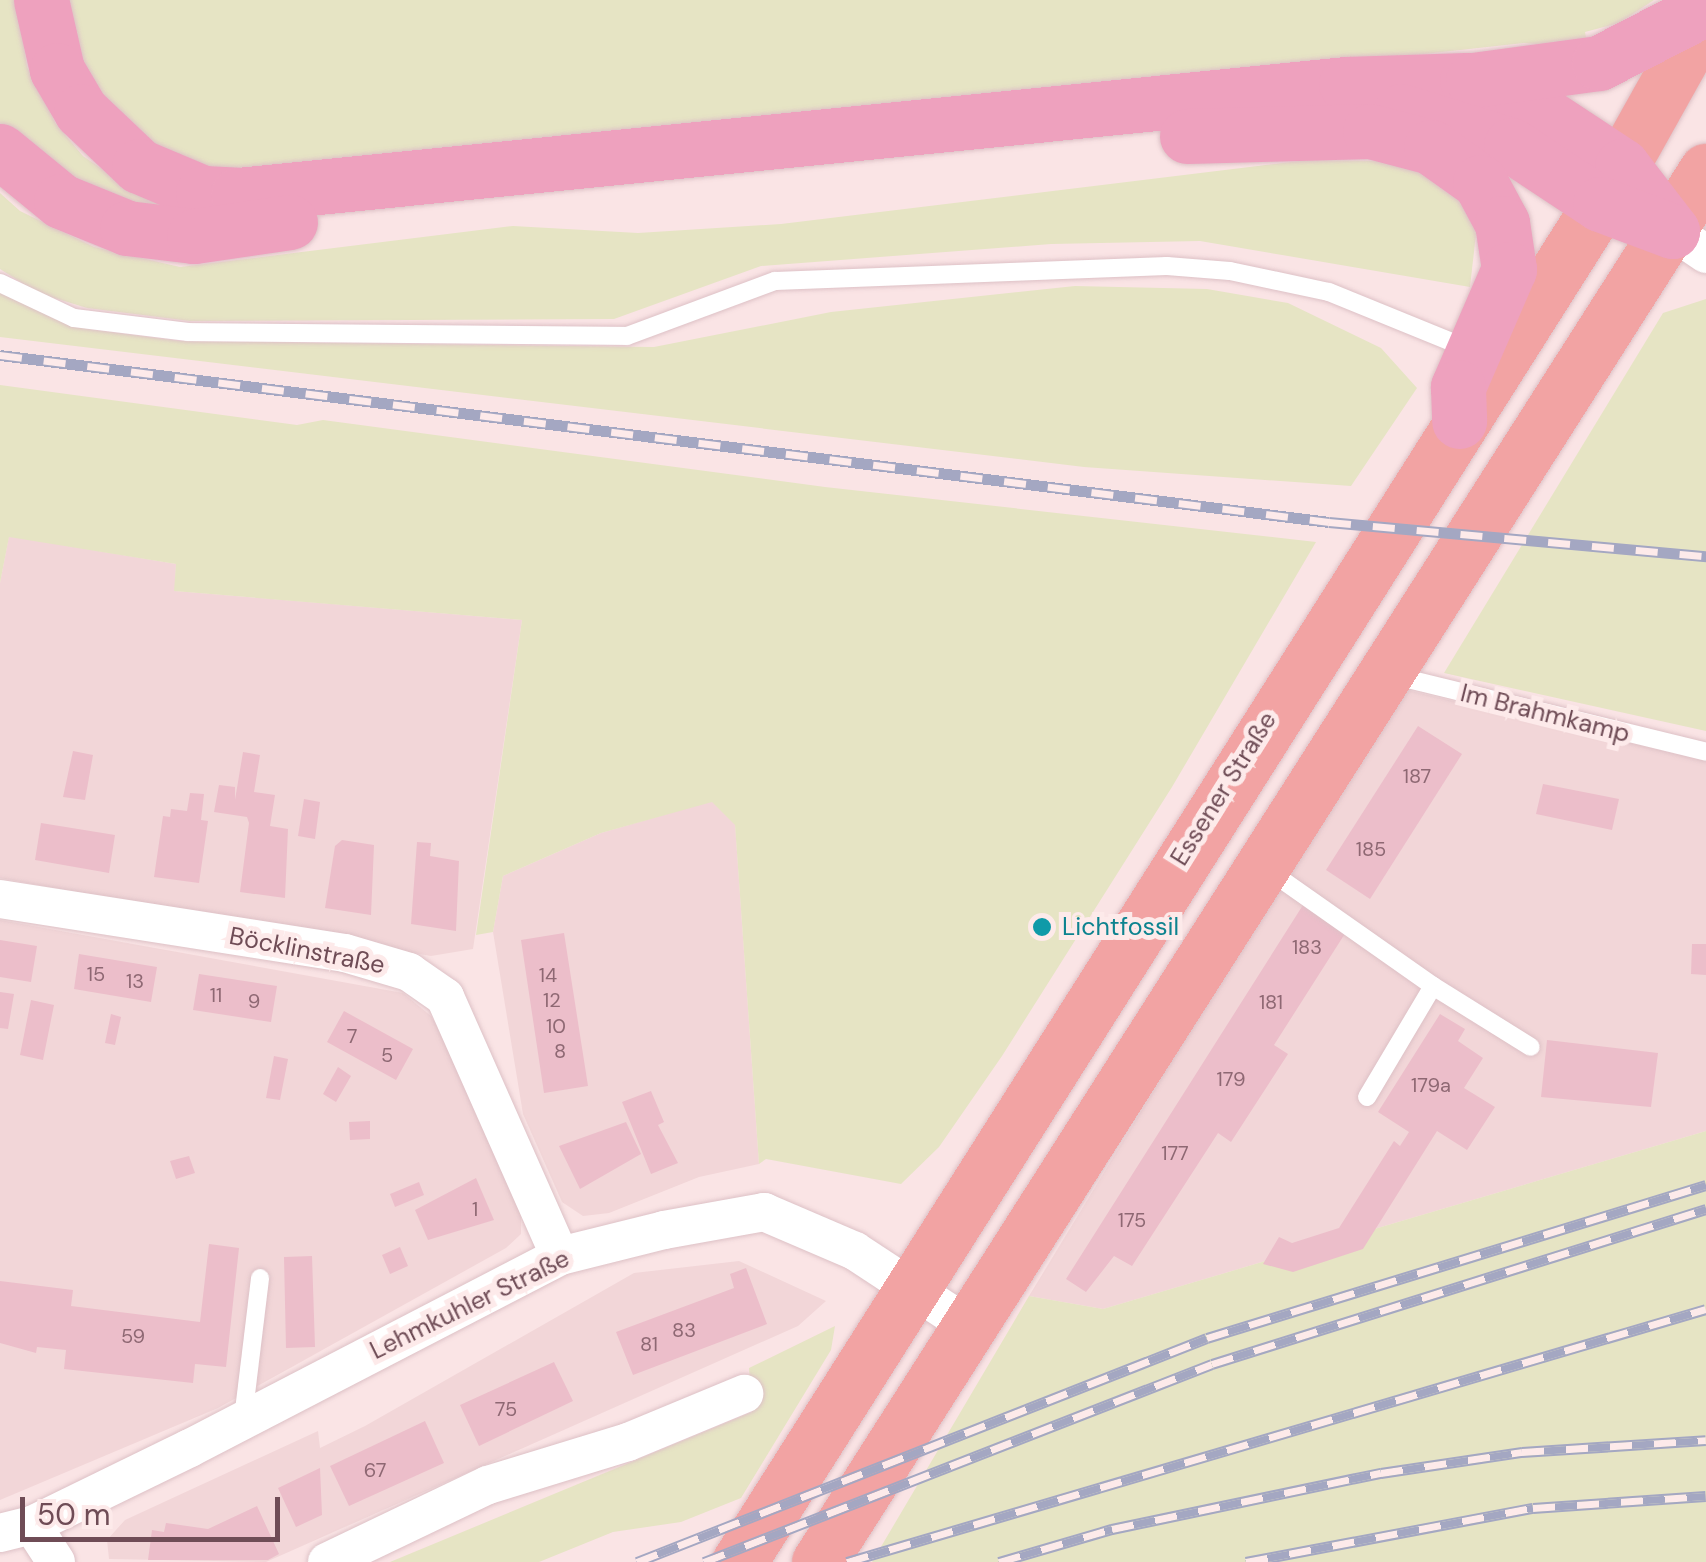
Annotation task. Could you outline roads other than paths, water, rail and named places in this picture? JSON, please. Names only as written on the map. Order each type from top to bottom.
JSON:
[{"type":"highway","points":[[42,0],[57,70],[81,111],[114,146],[139,166],[203,193],[238,195],[1346,84],[1467,80],[1599,63],[1706,11]]},
{"type":"highway","points":[[1467,80],[1522,100],[1611,185],[1689,242]]},
{"type":"highway","points":[[1240,132],[1321,113],[1396,110],[1511,145],[1611,185]]},
{"type":"highway","points":[[0,151],[60,202],[127,228],[194,236],[527,196],[1240,132],[1370,131],[1431,147],[1480,182],[1502,223],[1509,269],[1458,387],[1459,421]]},
{"type":"main road","name":"Essener Straße","points":[[739,1562],[907,1290],[1611,185],[1706,11]]},
{"type":"main road","points":[[818,1562],[972,1328],[1385,673],[1689,242],[1706,172]]},
{"type":"street","name":"Böcklinstraße","points":[[0,899],[345,954],[410,972],[446,997],[560,1256]]},
{"type":"street","name":"Lehmkuhler Straße","points":[[56,1562],[16,1529],[242,1419],[560,1256],[764,1212],[854,1251],[907,1290],[972,1328]]},
{"type":"street","points":[[327,1562],[488,1484],[628,1442],[744,1394]]},
{"type":"lane","points":[[0,283],[74,318],[188,332],[627,336],[775,281],[1168,266],[1230,271],[1330,292],[1474,352]]},
{"type":"lane","name":"Im Brahmkamp","points":[[1385,673],[1706,752]]},
{"type":"lane","points":[[1264,867],[1433,986],[1531,1047]]},
{"type":"lane","points":[[1366,1096],[1433,986]]},
{"type":"lane","points":[[242,1419],[260,1278]]},
{"type":"railway","points":[[0,355],[1329,522],[1706,556]]},
{"type":"railway","points":[[637,1562],[1207,1338],[1706,1185]]},
{"type":"railway","points":[[704,1562],[1212,1364],[1706,1209]]},
{"type":"railway","points":[[847,1562],[1706,1309]]},
{"type":"railway","points":[[999,1562],[1112,1529],[1381,1473],[1522,1452],[1706,1440]]},
{"type":"railway","points":[[1246,1562],[1533,1508],[1706,1496]]},
{"type":"place","name":"Lichtfossil","points":[[1042,927]]}]
